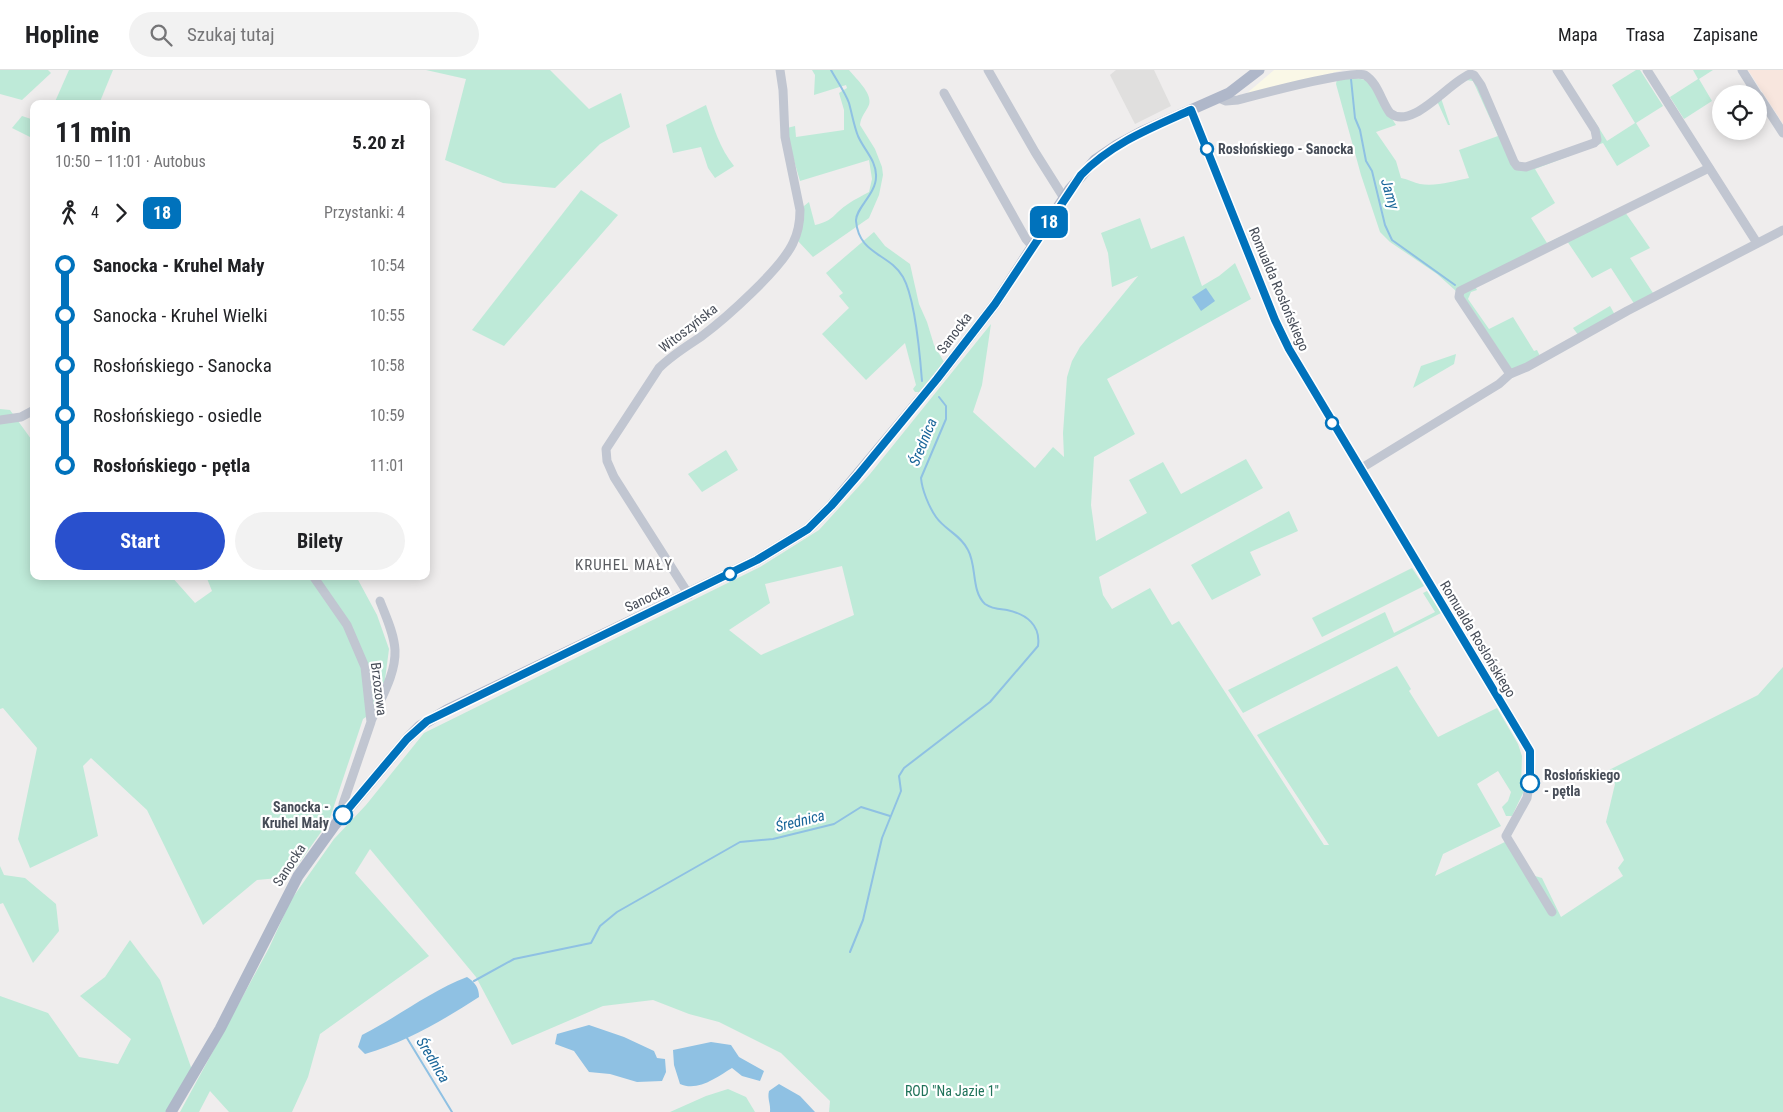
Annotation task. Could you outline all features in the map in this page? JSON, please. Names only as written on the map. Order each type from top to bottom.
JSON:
[{"type":"main road","name":"Sanocka","points":[[172,1112],[220,1029],[298,876],[343,815],[407,739],[427,721],[533,668],[689,595],[770,554],[798,536],[817,521],[937,379],[995,304],[1081,175],[1102,156],[1132,137],[1219,98],[1239,87],[1259,70]]},
{"type":"street","name":"Witoszyńska","points":[[689,595],[614,477],[607,461],[606,449],[659,368],[725,317],[770,274],[794,243],[800,210],[785,138],[783,90],[780,70]]},
{"type":"street","points":[[988,70],[1043,166],[1064,198]]},
{"type":"street","points":[[1219,98],[1226,101],[1238,100],[1332,76],[1356,72],[1364,75],[1376,87],[1390,113],[1399,118],[1415,113],[1466,76],[1474,75],[1481,84],[1514,162],[1521,168],[1594,143],[1596,140],[1596,130],[1557,70]]},
{"type":"street","points":[[1647,70],[1757,243]]},
{"type":"street","points":[[1742,70],[1752,85]]},
{"type":"street","points":[[944,94],[1026,239],[1033,247]]},
{"type":"street","points":[[1767,109],[1783,134]]},
{"type":"street","name":"Romualda Rosłońskiego","points":[[1191,110],[1275,320],[1303,375],[1530,751],[1531,773],[1527,798],[1506,836],[1552,912]]},
{"type":"street","points":[[1510,374],[1459,297],[1460,292],[1708,168]]},
{"type":"street","points":[[1360,469],[1499,384],[1510,374],[1527,367],[1783,230]]},
{"type":"street","points":[[0,420],[21,418],[30,412]]},
{"type":"street","name":"Brzozowa","points":[[316,580],[347,625],[365,667],[371,722],[343,804],[343,815]]},
{"type":"street","points":[[371,722],[392,674],[395,650],[392,633],[380,601]]},
{"type":"shaded area","points":[[1116,70],[1154,70],[1171,106],[1135,124],[1110,75]]},
{"type":"shaded area","points":[[1274,70],[1343,70],[1261,92],[1246,94]]},
{"type":"shaded area","points":[[1748,70],[1783,70],[1783,124],[1767,99],[1767,85],[1758,85]]},
{"type":"green space","points":[[0,70],[48,70],[51,73],[22,100],[0,94]]},
{"type":"green space","points":[[69,70],[113,70],[101,100],[56,100]]},
{"type":"green space","points":[[426,70],[550,70],[589,109],[621,93],[630,127],[600,144],[555,188],[503,183],[445,160],[466,79]]},
{"type":"green space","points":[[812,70],[849,70],[864,87],[869,97],[869,102],[860,125],[875,149],[883,175],[879,195],[869,218],[813,257],[798,241],[804,206],[809,202],[815,225],[821,223],[830,219],[843,207],[869,192],[872,179],[869,160],[800,181],[788,140],[787,128],[795,126],[796,137],[844,130],[844,110],[839,93],[847,88],[846,85],[814,95],[815,75]]},
{"type":"green space","points":[[1636,70],[1640,70],[1663,106],[1636,123],[1650,146],[1617,166],[1603,143],[1589,148],[1594,145],[1594,120],[1607,141],[1635,123],[1612,85]]},
{"type":"green space","points":[[1693,70],[1713,70],[1699,79],[1712,101],[1684,119],[1670,97],[1698,79]]},
{"type":"green space","points":[[1341,76],[1367,80],[1396,125],[1376,132],[1396,161],[1401,178],[1426,185],[1469,178],[1459,150],[1498,136],[1473,81],[1466,80],[1441,98],[1450,125],[1448,125],[1437,101],[1464,79],[1473,77],[1516,168],[1572,155],[1535,169],[1555,203],[1531,218],[1547,243],[1562,236],[1563,238],[1456,291],[1437,274],[1390,242],[1380,232],[1361,175],[1336,84],[1337,79]]},
{"type":"green space","points":[[706,105],[721,145],[734,166],[715,178],[708,168],[701,147],[673,153],[666,125]]},
{"type":"green space","points":[[22,116],[30,119],[30,137],[12,128]]},
{"type":"green space","points":[[581,190],[618,215],[504,346],[472,330]]},
{"type":"green space","points":[[1625,212],[1650,248],[1630,258],[1653,293],[1635,305],[1611,268],[1592,278],[1567,241]]},
{"type":"green space","name":"ROD \"Na Jazie 1\"","points":[[1140,218],[1151,249],[1184,236],[1202,286],[1219,276],[1235,263],[1251,299],[1107,379],[1135,434],[1094,457],[1091,505],[1096,541],[1147,513],[1129,480],[1163,462],[1181,494],[1246,459],[1263,488],[1099,577],[1103,595],[1112,609],[1150,588],[1172,625],[1179,621],[1324,845],[1329,845],[1257,735],[1397,666],[1411,689],[1409,691],[1438,737],[1497,708],[1518,744],[1522,756],[1521,788],[1524,791],[1512,816],[1506,816],[1502,807],[1508,801],[1511,792],[1498,771],[1477,784],[1501,826],[1443,854],[1435,876],[1509,840],[1535,876],[1542,878],[1561,917],[1623,876],[1618,868],[1624,860],[1606,822],[1615,784],[1609,770],[1758,695],[1783,667],[1783,1112],[829,1112],[830,1101],[781,1053],[719,1022],[689,1014],[653,1000],[603,1006],[512,1045],[476,977],[370,849],[355,873],[429,956],[320,1034],[308,1077],[292,1112],[229,1112],[210,1091],[199,1112],[180,1112],[269,948],[291,900],[334,839],[366,805],[424,733],[760,567],[819,530],[870,474],[991,324],[982,385],[973,412],[1035,468],[1053,447],[1064,457],[1063,433],[1067,377],[1072,361],[1080,347],[1138,276],[1112,287],[1108,253],[1101,233]],"holes":[[[842,566],[854,615],[761,655],[729,630],[770,603],[765,584]]]},
{"type":"green space","points":[[874,232],[885,246],[910,264],[919,304],[934,345],[944,362],[920,392],[915,392],[913,389],[916,385],[905,343],[866,380],[822,334],[849,308],[839,296],[843,293],[826,273]]},
{"type":"green space","points":[[1475,286],[1477,290],[1471,292],[1468,299],[1489,329],[1513,317],[1534,351],[1537,350],[1540,356],[1512,370],[1462,294]]},
{"type":"green space","points":[[1610,306],[1615,315],[1579,336],[1573,328]]},
{"type":"green space","points":[[1456,354],[1454,364],[1413,388],[1421,366]]},
{"type":"green space","points":[[0,409],[10,410],[30,438],[30,580],[175,580],[195,603],[212,591],[208,580],[358,580],[377,615],[389,649],[384,687],[372,713],[363,719],[329,821],[289,877],[257,880],[203,925],[147,810],[91,758],[83,766],[98,836],[30,868],[18,839],[37,748],[3,708],[0,709]]},
{"type":"green space","points":[[726,450],[738,470],[702,492],[688,474]]},
{"type":"green space","points":[[1289,511],[1298,531],[1250,552],[1261,575],[1212,600],[1191,565]]},
{"type":"green space","points":[[1412,568],[1424,586],[1322,637],[1312,618]]},
{"type":"green space","points":[[1427,591],[1441,613],[1243,713],[1228,690],[1385,612],[1394,633],[1435,612],[1423,593]]},
{"type":"green space","points":[[0,866],[4,875],[25,878],[56,904],[59,931],[33,963],[3,903],[0,904]]},
{"type":"green space","points":[[130,940],[160,980],[192,1070],[166,1112],[0,1112],[0,996],[48,1013],[79,1057],[118,1064],[131,1039],[80,996],[105,977]]},
{"type":"green space","points":[[728,1089],[746,1097],[755,1112],[670,1112],[706,1096]]},
{"type":"water","points":[[1206,288],[1215,301],[1201,311],[1192,297]]},
{"type":"water","points":[[467,977],[476,986],[479,997],[410,1037],[365,1054],[358,1047],[362,1035],[440,989]]},
{"type":"water","points":[[589,1025],[624,1037],[654,1051],[657,1058],[665,1059],[666,1072],[662,1081],[637,1082],[610,1074],[589,1072],[574,1051],[555,1044],[557,1034]]},
{"type":"water","points":[[711,1042],[731,1045],[739,1057],[764,1071],[760,1081],[742,1076],[732,1068],[700,1085],[687,1086],[680,1084],[674,1065],[673,1050]]},
{"type":"water","points":[[779,1084],[800,1096],[815,1112],[770,1112],[769,1091]]},
{"type":"waterway","name":"Średnica","points":[[831,70],[849,103],[858,136],[876,171],[873,189],[857,216],[858,232],[868,247],[897,269],[907,286],[916,327],[922,381]]},
{"type":"waterway","name":"Jamy","points":[[1351,79],[1355,118],[1360,130],[1366,161],[1372,171],[1385,225],[1392,240],[1455,285]]},
{"type":"waterway","name":"Średnica","points":[[850,952],[863,920],[882,838],[901,791],[899,776],[904,768],[990,702],[1038,646],[1037,632],[1031,622],[1020,614],[990,607],[981,599],[968,550],[961,540],[936,517],[926,498],[921,478],[946,419],[946,406],[939,397]]},
{"type":"waterway","name":"Średnica","points":[[474,981],[514,959],[591,943],[600,926],[617,912],[740,842],[773,839],[834,824],[861,807],[890,816]]},
{"type":"waterway","name":"Średnica","points":[[407,1038],[452,1112]]},
{"type":"bus line","name":"18","points":[[343,815],[407,739],[427,721],[533,668],[689,595],[788,543],[808,529],[831,506],[937,379],[995,304],[1081,175],[1095,160],[1117,145],[1191,110],[1275,320],[1289,349],[1530,751],[1530,783]]},
{"type":"place","name":"Rosłońskiego - Sanocka","points":[[1207,149]]},
{"type":"place","name":"Rosłońskiego - pętla","points":[[1530,783]]},
{"type":"place","name":"Sanocka - Kruhel Mały","points":[[343,815]]},
{"type":"district","name":"KRUHEL MAŁY","points":[[624,565]]}]
